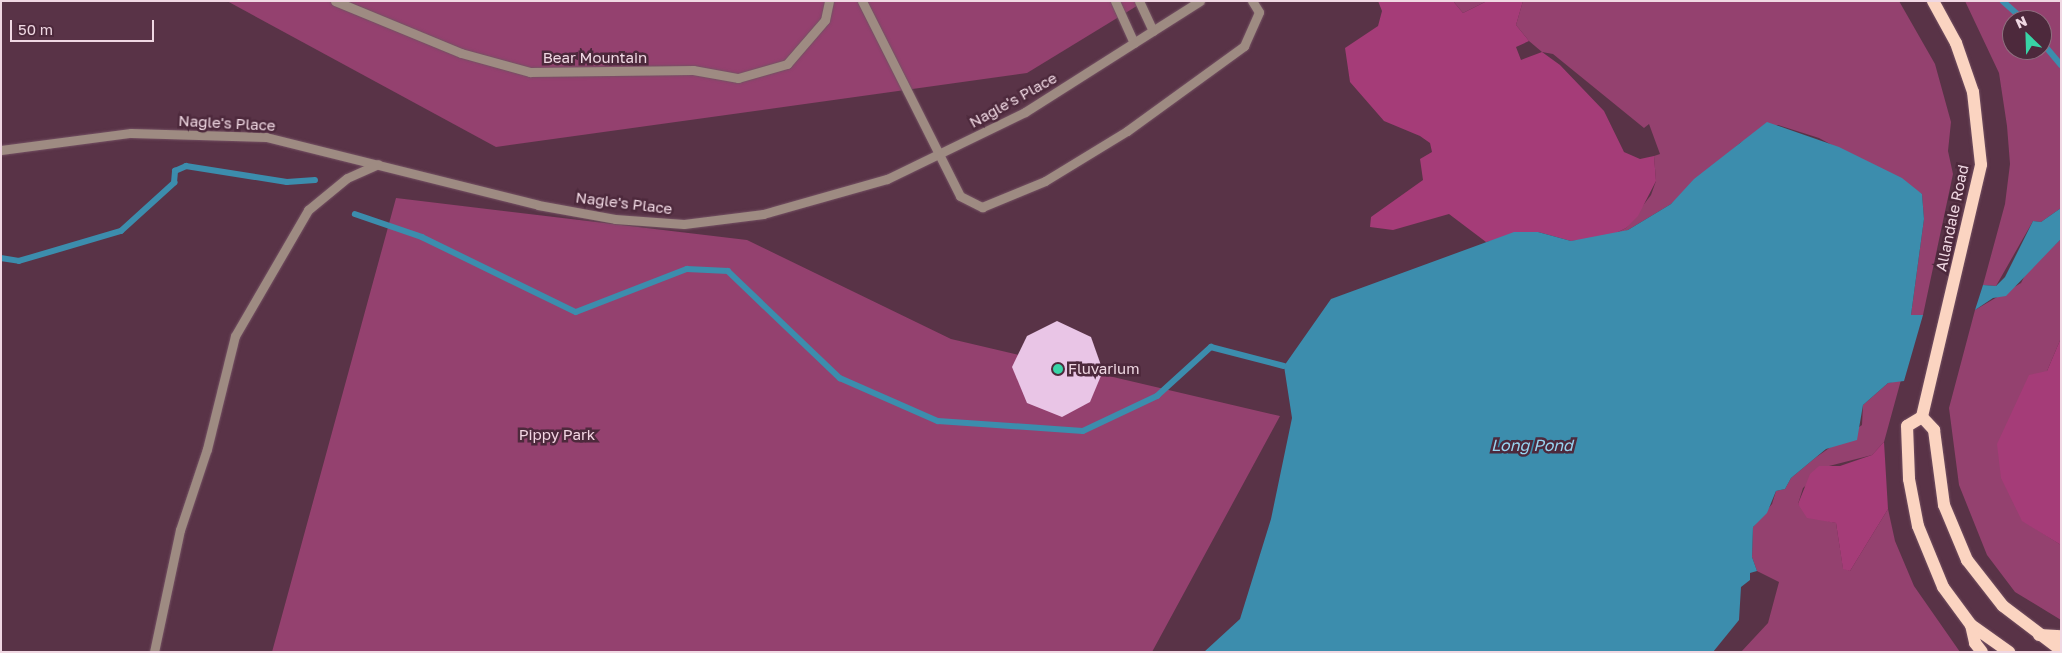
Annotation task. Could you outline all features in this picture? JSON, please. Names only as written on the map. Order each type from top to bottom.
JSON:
[{"type":"main road","name":"Allandale Road","points":[[1922,417],[1931,369],[1978,191],[1980,139],[1966,69],[1932,1]]},
{"type":"main road","points":[[2008,652],[1971,624],[1942,587],[1918,526],[1909,479],[1907,426],[1922,417],[1934,430],[1944,505],[1967,560],[2004,606],[2036,635],[2061,650]]},
{"type":"main road","points":[[1971,624],[1975,643],[1982,652]]},
{"type":"main road","points":[[2036,635],[2061,636]]},
{"type":"street","name":"Bear Mountain","points":[[336,1],[461,53],[530,72],[693,70],[738,78],[787,64],[825,20],[829,1]]},
{"type":"street","points":[[862,1],[938,156],[969,204],[982,207],[1045,181],[1127,132],[1244,46],[1258,12],[1252,1]]},
{"type":"street","points":[[1115,1],[1134,43]]},
{"type":"street","points":[[1139,1],[1153,31]]},
{"type":"street","name":"Nagle's Place","points":[[1,150],[131,133],[208,133],[266,137],[538,205],[615,219],[684,224],[763,214],[887,179],[938,156],[1025,112],[1200,1]]},
{"type":"street","points":[[154,652],[180,530],[208,449],[235,336],[308,210],[347,178],[378,164]]},
{"type":"green space","points":[[227,1],[1145,1],[1027,73],[496,147]]},
{"type":"green space","points":[[1453,1],[1487,1],[1463,13]]},
{"type":"green space","points":[[1523,1],[1899,1],[1935,64],[1951,122],[1948,151],[1953,174],[1923,315],[1911,315],[1924,219],[1922,194],[1819,138],[1778,125],[1740,143],[1671,204],[1628,230],[1608,237],[1626,228],[1651,195],[1656,181],[1654,156],[1660,154],[1649,124],[1644,128],[1553,54],[1542,52],[1529,41],[1516,25]]},
{"type":"green space","points":[[1965,1],[2061,1],[2061,208],[2041,222],[2033,221],[1996,286],[1983,285],[2005,204],[2010,164],[2007,126],[1999,73]]},
{"type":"green space","name":"Pippy Park","points":[[396,198],[747,240],[951,339],[1280,416],[1152,652],[272,652]]},
{"type":"green space","points":[[2061,239],[2061,338],[2047,371],[2022,520],[2061,545],[2061,620],[2015,592],[1987,555],[1959,485],[1949,408],[1975,310],[2021,283],[2027,271]]},
{"type":"green space","points":[[1901,380],[1884,442],[1872,455],[1829,466],[1803,488],[1798,504],[1815,518],[1836,523],[1843,568],[1850,571],[1888,509],[1895,541],[1914,586],[1960,652],[1741,652],[1768,623],[1779,582],[1757,571],[1752,557],[1753,527],[1772,504],[1776,491],[1785,489],[1791,478],[1815,458],[1862,425],[1863,405],[1888,383]]},
{"type":"shaded area","points":[[1378,1],[1453,1],[1463,13],[1487,1],[1523,1],[1516,25],[1529,41],[1516,47],[1521,60],[1542,52],[1560,65],[1604,111],[1624,152],[1640,159],[1654,156],[1656,181],[1638,216],[1626,228],[1608,237],[1571,241],[1538,232],[1486,242],[1449,214],[1393,230],[1370,227],[1371,217],[1423,180],[1420,159],[1432,152],[1430,143],[1420,136],[1384,121],[1350,82],[1345,48],[1378,26],[1382,11]]},
{"type":"shaded area","points":[[2061,338],[2061,545],[2022,521],[2001,478],[1997,444],[2029,375],[2047,371]]},
{"type":"shaded area","points":[[1884,442],[1888,509],[1850,571],[1843,569],[1836,523],[1807,518],[1798,504],[1810,474],[1819,466],[1840,466],[1872,455]]},
{"type":"water","name":"Long Pond","points":[[1767,122],[1839,147],[1902,178],[1922,194],[1924,219],[1911,315],[1923,315],[1904,381],[1888,383],[1863,405],[1857,440],[1826,449],[1791,478],[1785,489],[1776,491],[1767,513],[1753,527],[1752,557],[1757,571],[1750,573],[1750,580],[1741,587],[1739,620],[1713,652],[1204,652],[1240,619],[1271,519],[1292,418],[1284,366],[1331,299],[1514,232],[1538,232],[1571,241],[1628,230],[1671,204],[1694,179]]},
{"type":"water","points":[[2061,208],[2061,239],[2006,296],[1993,298],[1975,310],[1983,285],[1996,286],[2005,277],[2033,221],[2041,222]]},
{"type":"building","name":"Fluvarium","points":[[1057,321],[1091,337],[1103,371],[1090,402],[1062,417],[1027,403],[1012,367],[1027,336]]},
{"type":"waterway","points":[[2003,1],[2013,10]]},
{"type":"waterway","points":[[2052,54],[2061,65]]},
{"type":"waterway","points":[[1,258],[19,261],[121,231],[174,183],[175,171],[186,166],[287,182],[315,180]]},
{"type":"waterway","points":[[355,214],[422,237],[576,312],[687,269],[728,271],[840,378],[938,421],[1083,431],[1157,396],[1211,347],[1284,366]]},
{"type":"place","name":"Fluvarium","points":[[1058,369]]}]
